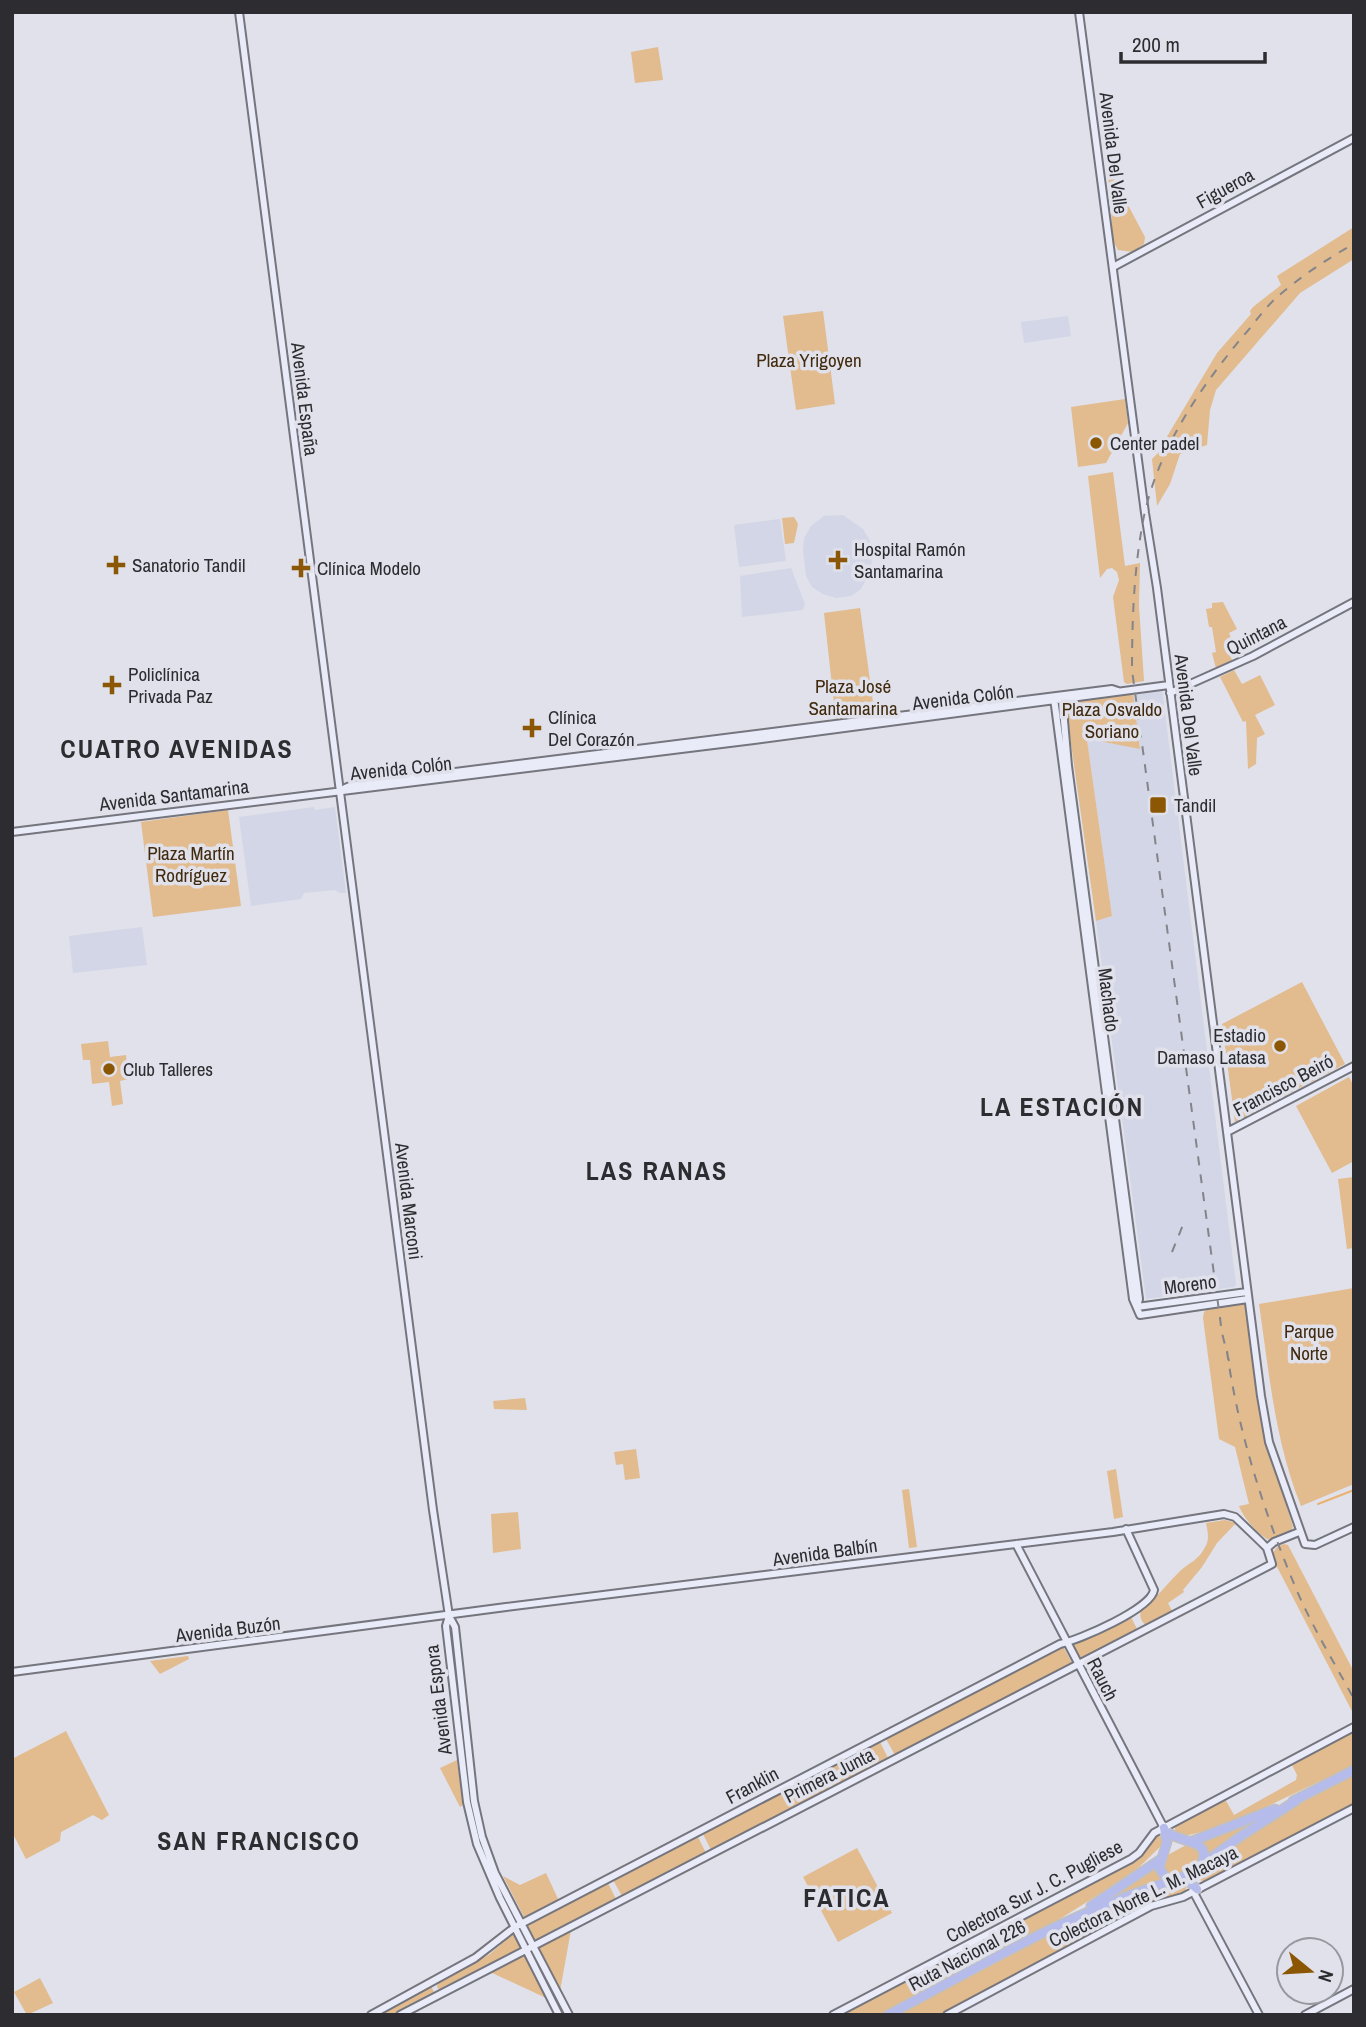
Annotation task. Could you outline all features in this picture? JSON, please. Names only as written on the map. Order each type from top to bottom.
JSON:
[{"type":"highway","name":"Ruta Nacional 226","points":[[888,2015],[1061,1924],[1119,1889],[1174,1847],[1238,1825],[1297,1800],[1354,1770]]},
{"type":"highway","name":"Ruta Nacional 226","points":[[1061,1924],[1128,1894],[1176,1879],[1200,1866],[1297,1800]]},
{"type":"highway","points":[[1164,1828],[1172,1836],[1200,1845],[1204,1851],[1205,1858],[1196,1878],[1195,1890]]},
{"type":"highway","points":[[1164,1828],[1167,1842],[1158,1868],[1168,1879],[1189,1882],[1195,1890]]},
{"type":"main road","name":"Avenida España","points":[[239,12],[340,790]]},
{"type":"main road","name":"Avenida Del Valle","points":[[1079,12],[1269,1442],[1304,1543],[1312,1546],[1354,1527]]},
{"type":"main road","name":"Figueroa","points":[[1113,267],[1354,138]]},
{"type":"main road","name":"Quintana","points":[[1170,693],[1253,656],[1354,603]]},
{"type":"main road","name":"Avenida Colón","points":[[340,790],[444,779],[1169,685]]},
{"type":"main road","name":"Machado","points":[[1058,698],[1129,1275],[1133,1299],[1140,1315]]},
{"type":"main road","name":"Avenida Santamarina","points":[[12,832],[340,790]]},
{"type":"main road","name":"Avenida Marconi","points":[[340,790],[449,1616]]},
{"type":"main road","name":"Francisco Beiró","points":[[1227,1132],[1354,1066]]},
{"type":"main road","name":"Moreno","points":[[1137,1307],[1248,1296]]},
{"type":"main road","name":"Moreno","points":[[1140,1315],[1248,1296]]},
{"type":"main road","name":"Avenida Balbín","points":[[449,1616],[1233,1515],[1269,1546]]},
{"type":"main road","name":"Franklin","points":[[371,2015],[475,1958],[518,1925],[972,1688],[1135,1610],[1153,1594],[1152,1585],[1126,1530]]},
{"type":"main road","points":[[1269,1546],[1284,1542],[1299,1532]]},
{"type":"main road","name":"Rauch","points":[[1016,1544],[1164,1828]]},
{"type":"main road","name":"Primera Junta","points":[[400,2015],[1272,1564],[1269,1546]]},
{"type":"main road","name":"Avenida Buzón","points":[[12,1672],[449,1616]]},
{"type":"main road","name":"Avenida Espora","points":[[449,1616],[446,1626],[470,1816],[481,1858],[529,1947],[559,2015]]},
{"type":"main road","name":"Colectora Sur J. C. Pugliese","points":[[833,2015],[1131,1859],[1152,1835],[1354,1727]]},
{"type":"main road","name":"Colectora Norte L. M. Macaya","points":[[947,2015],[1152,1906],[1178,1899],[1354,1808]]},
{"type":"main road","points":[[1195,1890],[1259,2015]]},
{"type":"main road","name":"Avenida Espora","points":[[529,1947],[569,2015]]},
{"type":"main road","points":[[1305,2015],[1354,1989]]},
{"type":"shaded area","points":[[1068,316],[1071,336],[1024,343],[1021,322]]},
{"type":"shaded area","name":"Hospital Ramón Santamarina","points":[[843,515],[863,529],[870,541],[871,570],[861,589],[851,596],[836,598],[812,587],[806,576],[804,538],[811,526],[824,516]]},
{"type":"shaded area","points":[[780,519],[786,561],[739,567],[734,525]]},
{"type":"shaded area","points":[[791,568],[805,604],[803,610],[742,617],[740,576]]},
{"type":"shaded area","points":[[1162,688],[1236,1284],[1234,1287],[1146,1299],[1096,921],[1112,916],[1087,740],[1095,736],[1104,742],[1140,748],[1133,693]]},
{"type":"shaded area","points":[[314,807],[315,810],[335,807],[346,893],[335,890],[304,893],[301,899],[251,906],[239,817]]},
{"type":"shaded area","points":[[142,927],[147,965],[73,973],[69,936]]},
{"type":"green space","points":[[658,47],[663,80],[635,83],[631,52]]},
{"type":"green space","points":[[1108,172],[1145,237],[1144,244],[1133,252],[1118,250],[1113,241]]},
{"type":"green space","points":[[1354,227],[1354,259],[1300,293],[1216,390],[1210,410],[1207,445],[1180,454],[1170,484],[1157,506],[1152,459],[1163,448],[1165,440],[1217,353],[1251,314],[1253,307],[1281,285],[1277,276]]},
{"type":"green space","name":"Plaza Yrigoyen","points":[[823,311],[835,404],[796,410],[783,316]]},
{"type":"green space","name":"Center padel","points":[[1125,399],[1128,423],[1106,463],[1078,467],[1071,407]]},
{"type":"green space","points":[[1113,472],[1125,566],[1140,563],[1139,606],[1144,681],[1127,684],[1124,682],[1113,597],[1119,580],[1117,572],[1112,568],[1107,569],[1100,578],[1088,476]]},
{"type":"green space","points":[[794,517],[798,524],[794,543],[785,544],[782,518]]},
{"type":"green space","points":[[1223,602],[1237,629],[1229,633],[1235,648],[1228,651],[1232,660],[1216,668],[1212,653],[1216,652],[1212,627],[1209,627],[1206,609],[1212,608],[1212,603]]},
{"type":"green space","name":"Plaza José Santamarina","points":[[860,608],[875,717],[836,722],[824,613]]},
{"type":"green space","points":[[1234,670],[1242,684],[1260,675],[1275,705],[1255,715],[1265,734],[1257,738],[1256,764],[1248,769],[1246,721],[1243,722],[1220,677]]},
{"type":"green space","name":"Plaza Osvaldo Soriano","points":[[1133,693],[1140,749],[1104,742],[1095,736],[1087,740],[1112,916],[1096,921],[1067,715],[1075,702]]},
{"type":"green space","name":"Plaza Martín Rodríguez","points":[[228,810],[241,906],[153,917],[141,822]]},
{"type":"green space","points":[[1302,982],[1345,1064],[1235,1122],[1222,1024]]},
{"type":"green space","points":[[108,1041],[110,1057],[126,1055],[128,1079],[120,1081],[123,1104],[112,1106],[109,1082],[92,1084],[90,1060],[83,1060],[81,1044]]},
{"type":"green space","points":[[1349,1077],[1354,1086],[1354,1161],[1332,1173],[1296,1106]]},
{"type":"green space","points":[[1354,1177],[1354,1248],[1347,1249],[1338,1179]]},
{"type":"green space","name":"Parque Norte","points":[[1354,1288],[1354,1484],[1301,1506],[1279,1432],[1259,1304]]},
{"type":"green space","points":[[1247,1302],[1266,1439],[1293,1527],[1290,1532],[1269,1540],[1247,1520],[1239,1506],[1249,1504],[1235,1447],[1219,1439],[1203,1318],[1208,1308]]},
{"type":"green space","points":[[525,1398],[527,1410],[494,1409],[493,1401]]},
{"type":"green space","points":[[636,1449],[640,1478],[625,1480],[623,1464],[616,1465],[614,1452]]},
{"type":"green space","points":[[1116,1469],[1123,1517],[1114,1519],[1107,1471]]},
{"type":"green space","points":[[909,1489],[917,1547],[909,1548],[902,1490]]},
{"type":"green space","points":[[518,1512],[521,1549],[493,1553],[491,1514]]},
{"type":"green space","points":[[1225,1520],[1236,1523],[1217,1543],[1184,1592],[1168,1603],[1172,1611],[1144,1624],[1141,1610],[1202,1553],[1208,1539],[1206,1523]]},
{"type":"green space","points":[[1288,1545],[1354,1672],[1354,1715],[1275,1563],[1272,1554],[1277,1547]]},
{"type":"green space","points":[[1130,1615],[1137,1629],[1078,1660],[1071,1647]]},
{"type":"green space","points":[[1063,1646],[1072,1663],[895,1755],[886,1739]]},
{"type":"green space","points":[[188,1656],[189,1659],[160,1674],[150,1661]]},
{"type":"green space","points":[[66,1731],[109,1815],[102,1820],[93,1815],[61,1832],[60,1841],[26,1859],[12,1832],[12,1759]]},
{"type":"green space","points":[[1354,1731],[1354,1765],[1247,1816],[1202,1832],[1179,1837],[1174,1832],[1176,1825],[1225,1799],[1234,1815],[1296,1780],[1297,1775],[1291,1763]]},
{"type":"green space","points":[[880,1742],[888,1758],[834,1787],[825,1771]]},
{"type":"green space","points":[[457,1760],[463,1805],[460,1807],[440,1768]]},
{"type":"green space","points":[[821,1773],[829,1789],[711,1850],[703,1834]]},
{"type":"green space","points":[[1354,1774],[1354,1805],[1205,1882],[1200,1880],[1226,1851],[1247,1836]]},
{"type":"green space","points":[[1271,1814],[1208,1858],[1207,1848],[1199,1840]]},
{"type":"green space","points":[[1156,1835],[1162,1837],[1163,1844],[1133,1873],[1039,1932],[880,2015],[837,2015],[1135,1859]]},
{"type":"green space","points":[[698,1837],[706,1853],[622,1896],[613,1880]]},
{"type":"green space","points":[[1186,1845],[1200,1849],[1202,1859],[1186,1872],[1167,1875],[1162,1870],[1166,1856]]},
{"type":"green space","points":[[857,1848],[892,1913],[838,1942],[803,1877]]},
{"type":"green space","points":[[1156,1863],[1156,1872],[1165,1881],[1094,1905]]},
{"type":"green space","points":[[546,1873],[559,1901],[525,1919],[503,1876],[520,1885]]},
{"type":"green space","points":[[608,1883],[616,1899],[535,1942],[526,1926]]},
{"type":"green space","points":[[1182,1883],[1187,1885],[1185,1892],[1171,1899],[1153,1902],[939,2015],[896,2015],[1090,1914],[1147,1892]]},
{"type":"green space","points":[[571,1930],[560,1991],[537,1948]]},
{"type":"green space","points":[[513,1934],[521,1949],[442,1990],[437,1988],[438,1982],[490,1954]]},
{"type":"green space","points":[[524,1955],[546,1998],[490,1972]]},
{"type":"green space","points":[[40,1978],[53,2003],[27,2015],[14,1992]]},
{"type":"green space","points":[[431,1986],[435,1994],[395,2015],[377,2015]]},
{"type":"waterway","points":[[1318,1504],[1354,1490]]},
{"type":"railway","points":[[1229,1361],[1222,1333],[1132,670],[1138,554],[1144,516],[1160,466],[1197,397],[1271,303],[1313,269],[1354,244]]},
{"type":"railway","points":[[1172,1252],[1185,1220]]},
{"type":"railway","points":[[1227,1351],[1246,1443],[1274,1533],[1303,1605],[1354,1699]]},
{"type":"place","name":"Center padel","points":[[1096,443]]},
{"type":"place","name":"Hospital Ramón Santamarina","points":[[838,560]]},
{"type":"place","name":"Sanatorio Tandil","points":[[116,565]]},
{"type":"place","name":"Clínica Modelo","points":[[301,568]]},
{"type":"place","name":"Policlínica Privada Paz","points":[[112,685]]},
{"type":"place","name":"Clínica Del Corazón","points":[[532,728]]},
{"type":"place","name":"Tandil","points":[[1158,805]]},
{"type":"place","name":"Estadio Damaso Latasa","points":[[1280,1046]]},
{"type":"place","name":"Club Talleres","points":[[109,1069]]},
{"type":"district","name":"CUATRO AVENIDAS","points":[[177,749]]},
{"type":"district","name":"LA ESTACIÓN","points":[[1062,1107]]},
{"type":"district","name":"LAS RANAS","points":[[657,1171]]},
{"type":"district","name":"SAN FRANCISCO","points":[[259,1841]]},
{"type":"district","name":"FATICA","points":[[847,1898]]}]
